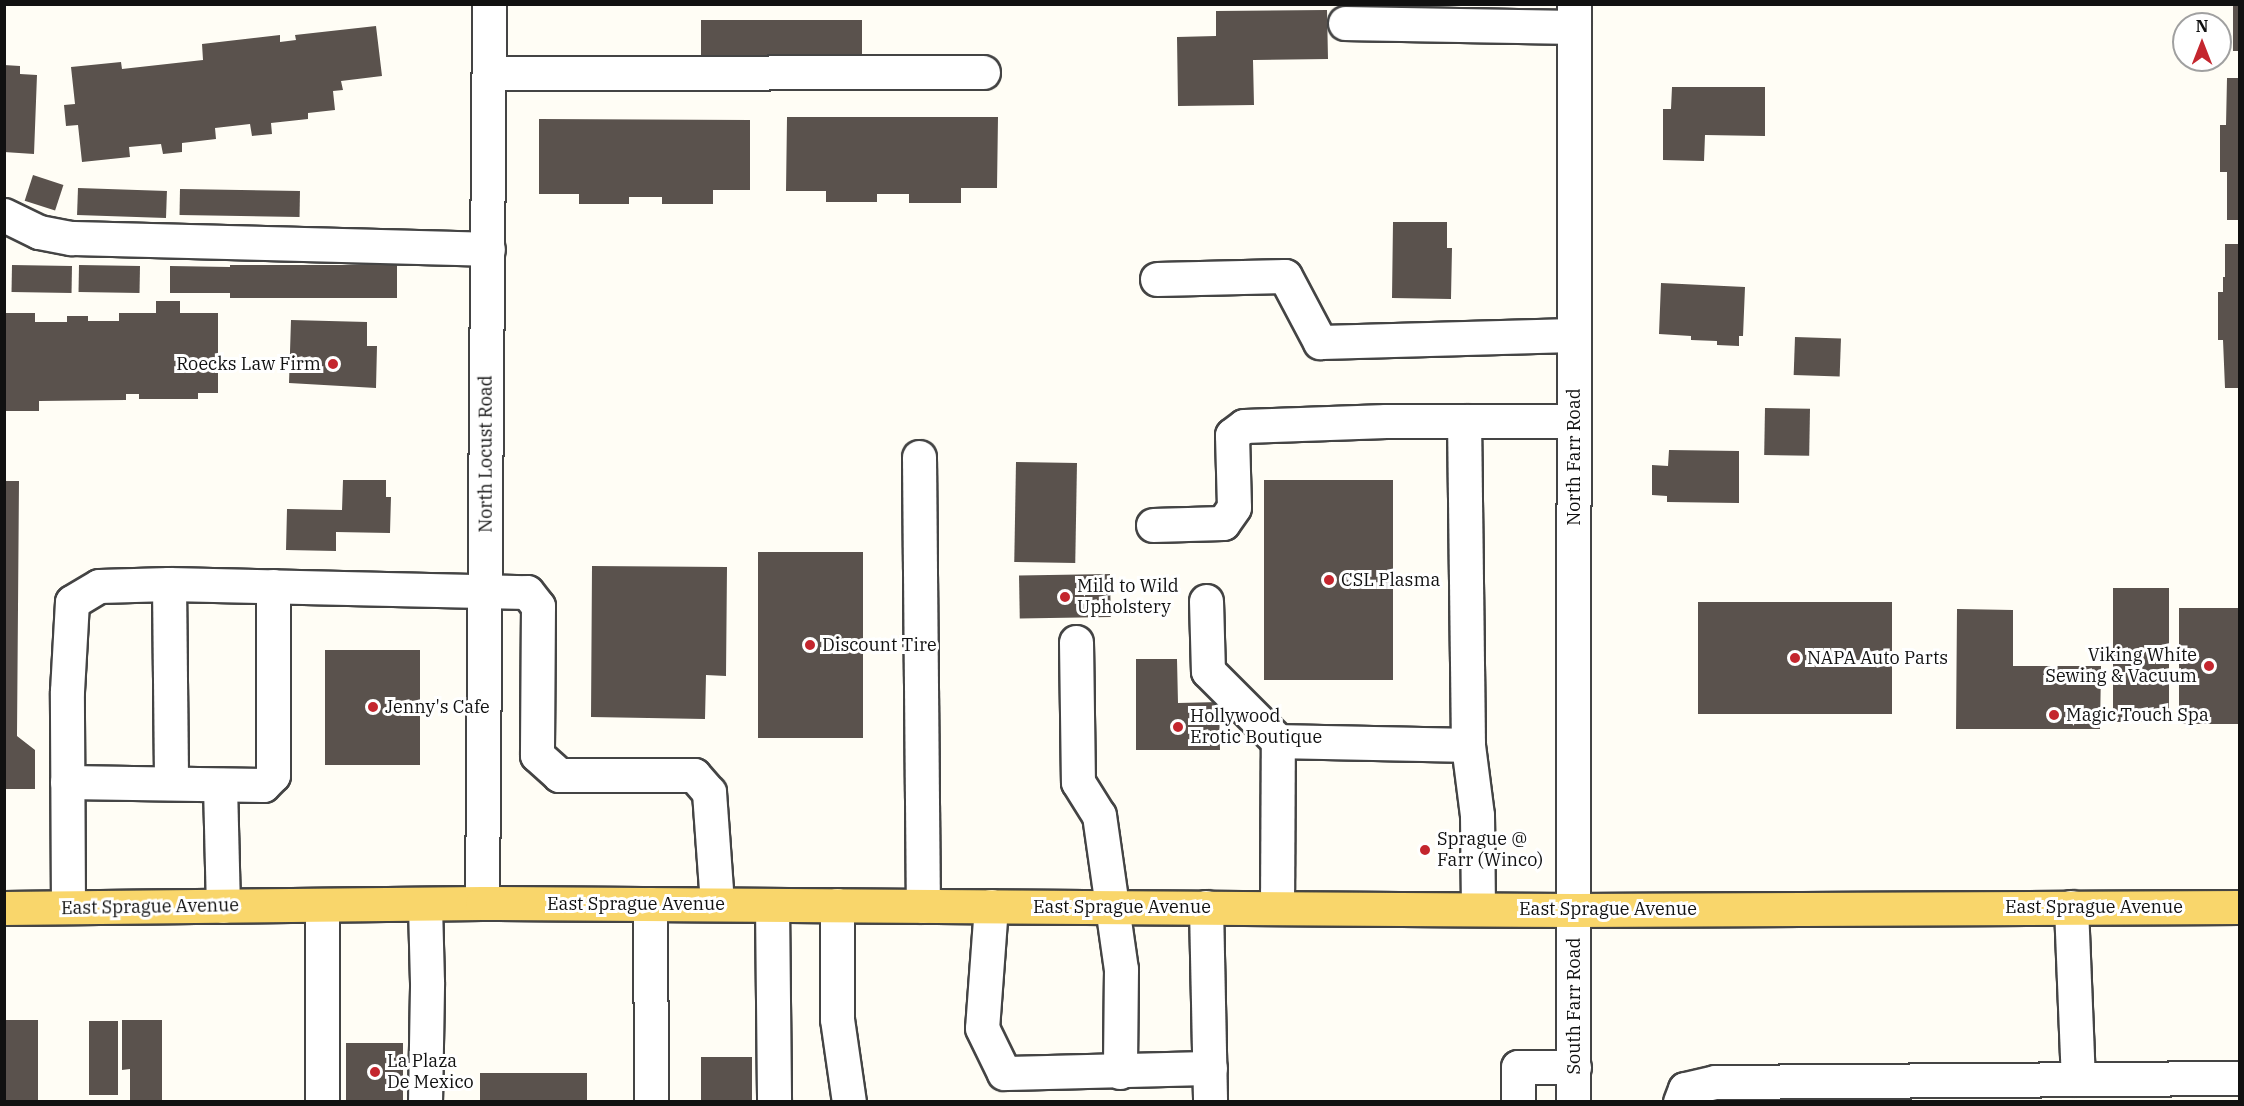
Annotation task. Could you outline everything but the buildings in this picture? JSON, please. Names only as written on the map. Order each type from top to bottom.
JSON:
[{"type":"main road","name":"East Sprague Avenue","points":[[4,908],[482,903],[1575,910],[2240,907]]},
{"type":"street","name":"North Locust Road","points":[[482,903],[489,4]]},
{"type":"street","points":[[1345,23],[1574,16]]},
{"type":"street","name":"North Farr Road","points":[[1574,16],[1575,910]]},
{"type":"street","points":[[489,73],[983,72]]},
{"type":"street","points":[[4,215],[39,231],[71,238],[488,249]]},
{"type":"street","points":[[1157,279],[1285,276],[1320,342],[1574,335]]},
{"type":"street","points":[[1464,421],[1468,745],[1477,815],[1478,909]]},
{"type":"street","points":[[1153,525],[1223,523],[1234,507],[1232,435],[1244,426],[1574,421]]},
{"type":"street","points":[[920,457],[923,906]]},
{"type":"street","points":[[68,908],[67,691],[72,602],[99,586],[170,584],[527,592],[538,606],[537,755],[559,775],[694,775],[710,792],[717,904]]},
{"type":"street","points":[[170,584],[171,783]]},
{"type":"street","points":[[67,782],[263,785],[273,775],[273,586]]},
{"type":"street","points":[[1206,601],[1208,670],[1278,741],[1468,745]]},
{"type":"street","points":[[1076,642],[1078,782],[1099,815],[1121,969],[1120,1072]]},
{"type":"street","points":[[1277,908],[1278,741]]},
{"type":"street","points":[[220,785],[223,906]]},
{"type":"street","points":[[425,904],[428,982],[425,1101]]},
{"type":"street","points":[[650,904],[651,1101]]},
{"type":"street","points":[[322,905],[322,1101]]},
{"type":"street","points":[[772,905],[774,1101]]},
{"type":"street","points":[[837,905],[837,1019],[849,1101]]},
{"type":"street","points":[[991,906],[982,1028],[1004,1073],[1120,1072],[1210,1068]]},
{"type":"street","points":[[1206,908],[1210,1101]]},
{"type":"street","points":[[2071,908],[2078,1079]]},
{"type":"street","name":"South Farr Road","points":[[1573,1101],[1575,910]]},
{"type":"street","points":[[1518,1101],[1518,1067],[1574,1067]]},
{"type":"street","points":[[1680,1101],[1685,1089],[1715,1082],[2240,1078]]},
{"type":"place","name":"Roecks Law Firm","points":[[333,364]]},
{"type":"place","name":"CSL Plasma","points":[[1329,580]]},
{"type":"place","name":"Mild to Wild Upholstery","points":[[1065,597]]},
{"type":"place","name":"Discount Tire","points":[[810,645]]},
{"type":"place","name":"NAPA Auto Parts","points":[[1795,658]]},
{"type":"place","name":"Viking White Sewing & Vacuum","points":[[2209,666]]},
{"type":"place","name":"Jenny's Cafe","points":[[373,707]]},
{"type":"place","name":"Magic Touch Spa","points":[[2054,715]]},
{"type":"place","name":"Hollywood Erotic Boutique","points":[[1178,727]]},
{"type":"place","name":"Sprague @ Farr (Winco)","points":[[1425,850]]},
{"type":"place","name":"La Plaza De Mexico","points":[[375,1072]]}]
